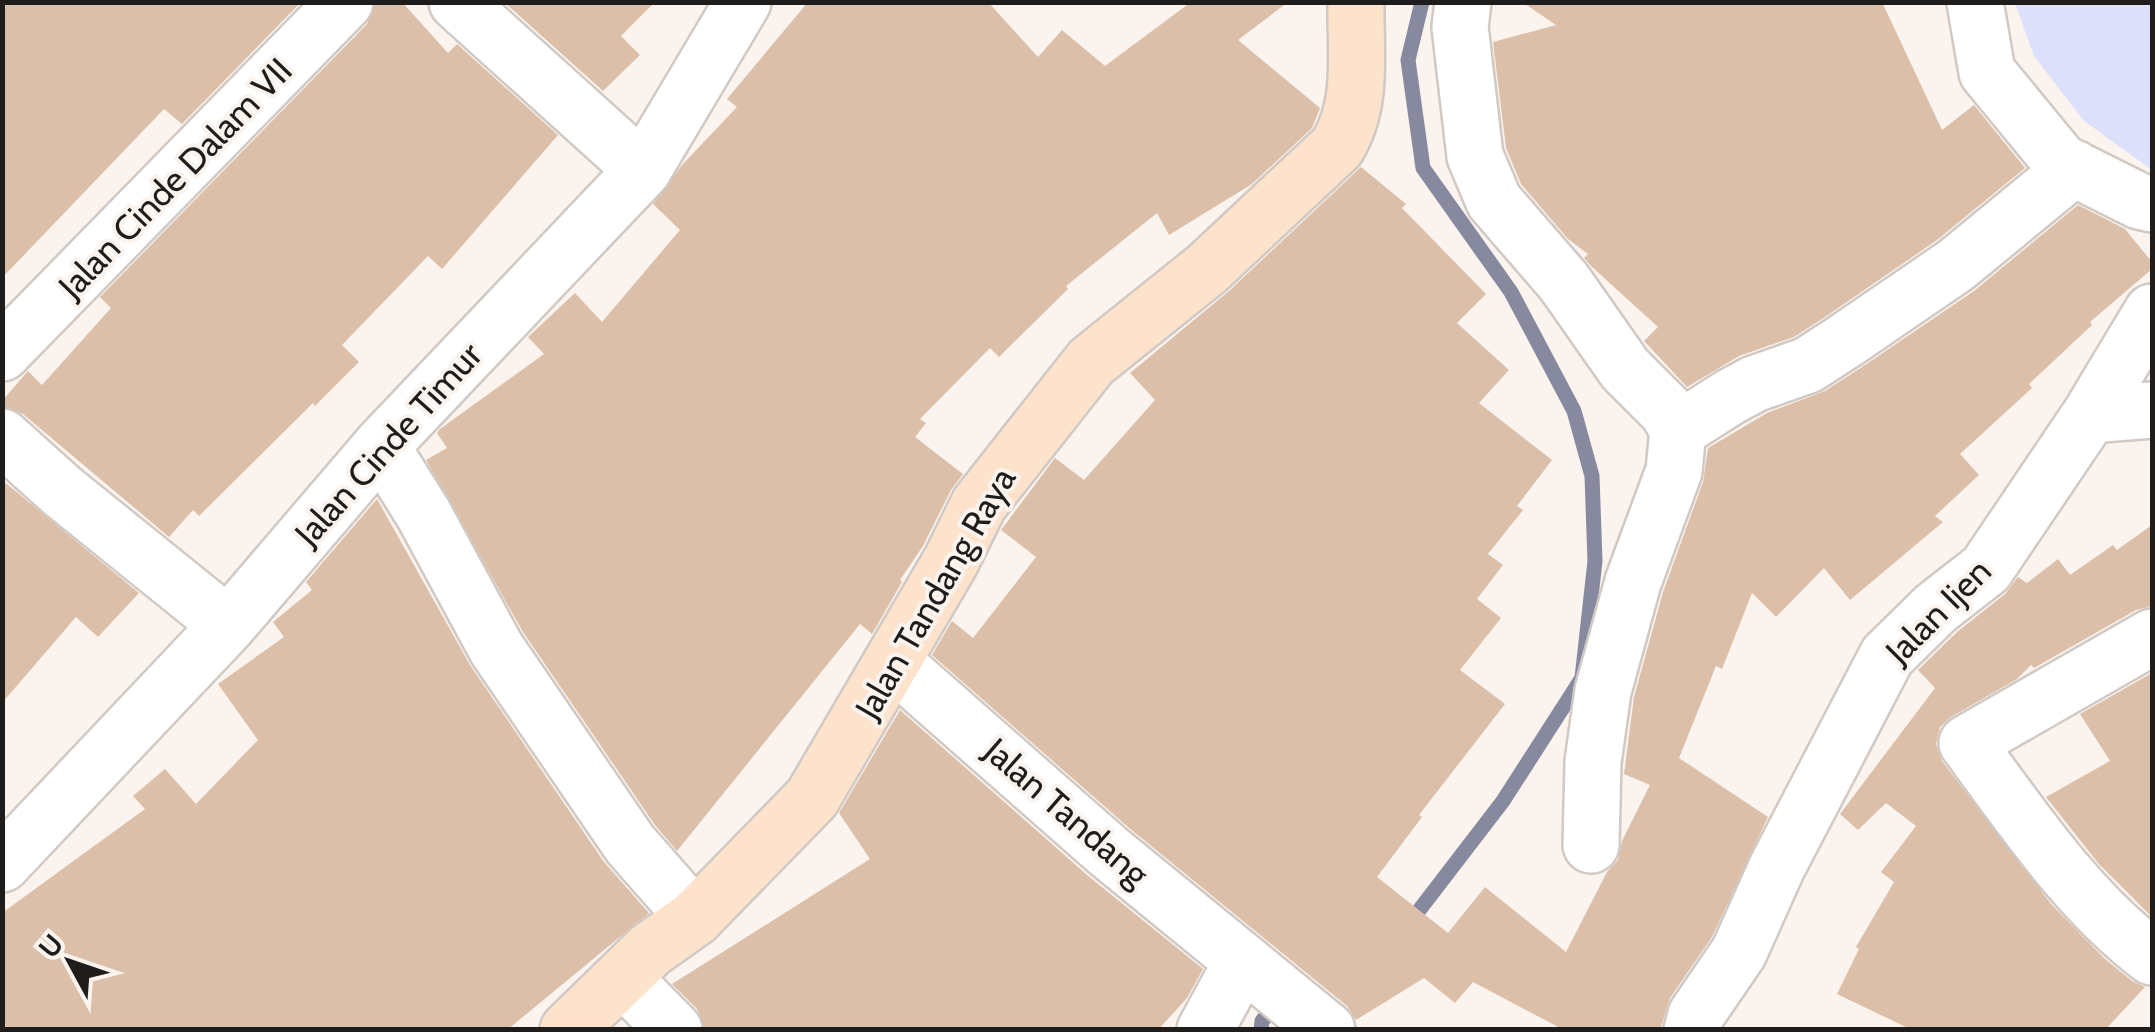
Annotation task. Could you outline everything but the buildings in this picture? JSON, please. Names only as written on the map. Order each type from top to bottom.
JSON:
[{"type":"street","name":"Jalan Cinde Dalam VII","points":[[2,352],[346,2]]},
{"type":"street","points":[[458,2],[643,170]]},
{"type":"street","name":"Jalan Cinde Timur","points":[[2,864],[228,625],[381,446],[643,170],[744,2]]},
{"type":"street","name":"Jalan Tandang Raya","points":[[568,1030],[650,950],[695,918],[812,798],[951,562],[979,504],[1091,362],[1208,268],[1337,148],[1351,124],[1356,94],[1356,2]]},
{"type":"street","points":[[1463,2],[1460,27],[1475,156],[1494,200],[1564,282],[1624,368],[1666,411],[1678,430],[1674,471],[1633,582],[1603,690],[1593,762],[1592,845]]},
{"type":"street","points":[[1975,2],[1987,72],[2061,162],[2138,201],[2152,204]]},
{"type":"street","points":[[1678,430],[1754,384],[1808,365],[1956,265],[2074,168]]},
{"type":"street","name":"Jalan Ijen","points":[[1692,1030],[1696,1014],[1739,952],[1776,867],[1886,656],[1936,608],[1986,569],[2090,415],[2152,312]]},
{"type":"street","points":[[2090,415],[2152,410]]},
{"type":"street","points":[[2,437],[62,491],[228,625]]},
{"type":"street","points":[[381,446],[423,513],[496,648],[630,844],[695,918]]},
{"type":"street","points":[[2144,941],[2049,852],[1967,743],[2152,637]]},
{"type":"street","name":"Jalan Tandang","points":[[893,662],[1108,851],[1326,1030]]},
{"type":"street","points":[[1205,1030],[1256,972]]},
{"type":"street","points":[[623,978],[674,1030]]},
{"type":"shaded area","points":[[2015,3],[2152,3],[2152,170],[2084,121],[2034,56]]},
{"type":"waterway","points":[[1406,922],[1503,801],[1582,678],[1595,561],[1592,476],[1574,411],[1511,292],[1423,168],[1408,60],[1422,2]]},
{"type":"waterway","points":[[1261,1030],[1262,1021],[1280,1000]]}]
